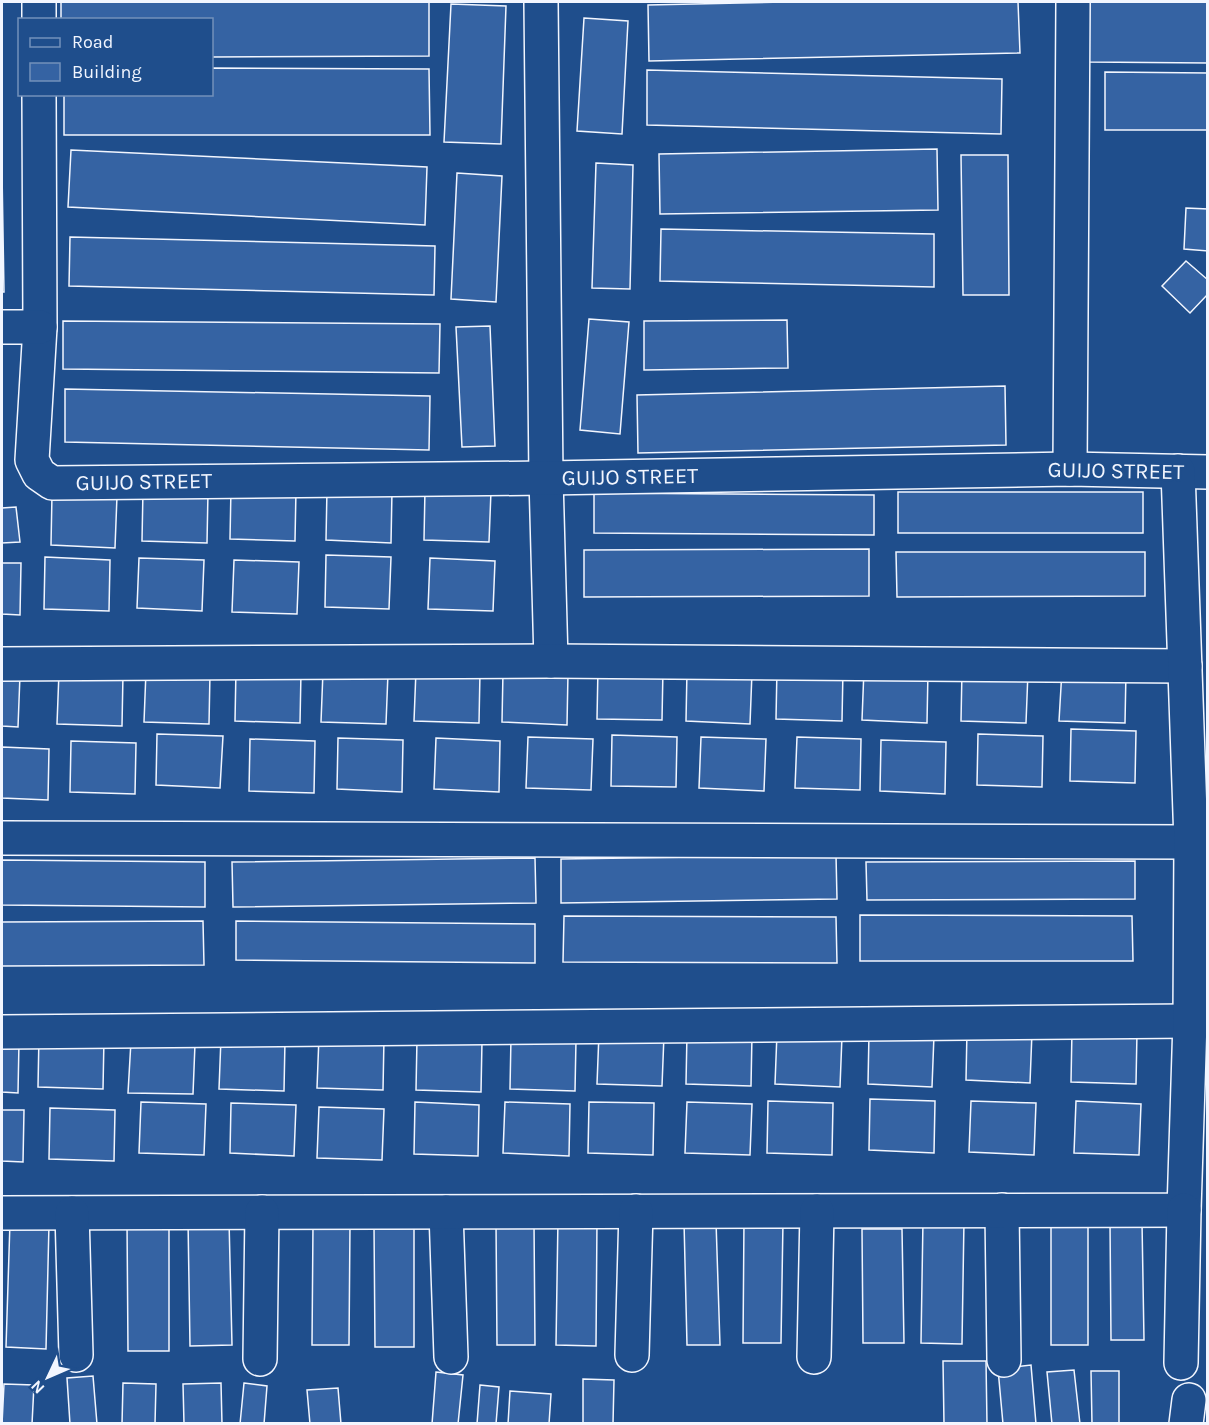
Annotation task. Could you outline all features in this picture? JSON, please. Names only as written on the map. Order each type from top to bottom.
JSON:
[{"type":"street","points":[[39,2],[39,18]]},
{"type":"street","points":[[541,2],[546,478],[551,661]]},
{"type":"street","points":[[1070,469],[1074,2]]},
{"type":"street","points":[[2,327],[40,327],[39,96]]},
{"type":"street","name":"GUIJO STREET","points":[[40,327],[32,460],[39,474],[52,483],[1070,469],[1192,471]]},
{"type":"street","points":[[1181,1363],[1190,1021],[1191,842],[1185,666],[1192,471]]},
{"type":"street","points":[[2,664],[551,661],[1185,666]]},
{"type":"street","points":[[2,838],[1191,842]]},
{"type":"street","points":[[2,1032],[1190,1021]]},
{"type":"street","points":[[1002,1210],[1004,1360]]},
{"type":"street","points":[[2,1213],[1185,1210]]},
{"type":"street","points":[[632,1355],[636,1211]]},
{"type":"street","points":[[814,1357],[817,1211]]},
{"type":"street","points":[[260,1359],[262,1212]]},
{"type":"street","points":[[446,1212],[451,1357]]},
{"type":"street","points":[[72,1213],[76,1355]]},
{"type":"building","points":[[61,2],[429,2],[429,56],[213,57],[213,18],[61,18]]},
{"type":"building","points":[[784,2],[1018,2],[1020,53],[649,61],[648,5]]},
{"type":"building","points":[[1088,2],[1208,2],[1208,63],[1088,62]]},
{"type":"building","points":[[451,4],[506,6],[501,144],[444,142]]},
{"type":"building","points":[[584,18],[628,21],[622,134],[577,131]]},
{"type":"building","points":[[213,68],[429,69],[430,135],[64,135],[64,96],[213,96]]},
{"type":"building","points":[[647,70],[1002,79],[1001,134],[647,125]]},
{"type":"building","points":[[1105,72],[1208,73],[1208,130],[1105,130]]},
{"type":"building","points":[[937,149],[938,210],[660,214],[659,154]]},
{"type":"building","points":[[71,150],[427,167],[425,225],[68,207]]},
{"type":"building","points":[[961,155],[1008,155],[1009,295],[963,295]]},
{"type":"building","points":[[596,163],[633,165],[630,289],[592,288]]},
{"type":"building","points":[[2,172],[4,292],[2,292]]},
{"type":"building","points":[[457,173],[502,176],[496,302],[451,299]]},
{"type":"building","points":[[1186,208],[1208,209],[1208,251],[1184,249]]},
{"type":"building","points":[[661,229],[934,234],[934,287],[660,281]]},
{"type":"building","points":[[70,237],[435,246],[434,295],[69,286]]},
{"type":"building","points":[[1186,261],[1208,280],[1208,294],[1190,313],[1162,286]]},
{"type":"building","points":[[589,319],[629,322],[620,434],[580,430]]},
{"type":"building","points":[[787,320],[788,368],[644,370],[644,321]]},
{"type":"building","points":[[63,321],[440,324],[439,373],[63,369]]},
{"type":"building","points":[[490,326],[495,446],[462,447],[456,327]]},
{"type":"building","points":[[1005,386],[1006,445],[638,453],[637,395]]},
{"type":"building","points":[[65,389],[430,396],[429,450],[65,442]]},
{"type":"building","points":[[231,488],[296,490],[295,541],[230,539]]},
{"type":"building","points":[[143,489],[208,492],[207,543],[142,541]]},
{"type":"building","points":[[327,489],[392,491],[391,543],[326,540]]},
{"type":"building","points":[[425,489],[491,491],[489,542],[424,540]]},
{"type":"building","points":[[898,492],[1143,492],[1143,533],[898,533]]},
{"type":"building","points":[[594,493],[874,495],[874,535],[594,533]]},
{"type":"building","points":[[52,494],[117,496],[115,548],[51,545]]},
{"type":"building","points":[[16,507],[20,542],[2,543],[2,508]]},
{"type":"building","points":[[869,549],[869,596],[584,597],[584,550]]},
{"type":"building","points":[[896,552],[1145,552],[1145,596],[897,597]]},
{"type":"building","points":[[326,555],[391,557],[389,609],[325,607]]},
{"type":"building","points":[[45,557],[110,560],[109,611],[44,609]]},
{"type":"building","points":[[139,558],[204,560],[202,611],[137,608]]},
{"type":"building","points":[[430,558],[495,561],[493,611],[428,609]]},
{"type":"building","points":[[234,560],[299,562],[297,614],[232,612]]},
{"type":"building","points":[[2,563],[21,563],[20,615],[2,614]]},
{"type":"building","points":[[598,667],[663,669],[662,720],[597,719]]},
{"type":"building","points":[[777,668],[843,670],[842,721],[776,719]]},
{"type":"building","points":[[236,669],[301,672],[300,723],[235,721]]},
{"type":"building","points":[[864,669],[928,671],[927,723],[862,720]]},
{"type":"building","points":[[416,670],[480,672],[479,723],[414,721]]},
{"type":"building","points":[[687,670],[752,672],[750,724],[686,721]]},
{"type":"building","points":[[962,670],[1028,672],[1026,723],[961,721]]},
{"type":"building","points":[[1062,670],[1126,672],[1125,723],[1059,721]]},
{"type":"building","points":[[146,671],[210,673],[209,724],[144,722]]},
{"type":"building","points":[[323,671],[388,673],[386,724],[321,722]]},
{"type":"building","points":[[503,671],[568,673],[567,725],[502,722]]},
{"type":"building","points":[[59,672],[123,674],[122,726],[57,724]]},
{"type":"building","points":[[2,674],[20,675],[18,727],[2,726]]},
{"type":"building","points":[[1071,729],[1136,731],[1135,783],[1070,781]]},
{"type":"building","points":[[157,734],[223,736],[220,788],[156,785]]},
{"type":"building","points":[[978,734],[1043,736],[1042,787],[977,785]]},
{"type":"building","points":[[612,735],[677,737],[676,787],[611,786]]},
{"type":"building","points":[[528,737],[593,739],[591,790],[526,788]]},
{"type":"building","points":[[701,737],[766,739],[764,791],[699,788]]},
{"type":"building","points":[[797,737],[861,739],[860,790],[795,788]]},
{"type":"building","points":[[338,738],[403,740],[402,792],[337,789]]},
{"type":"building","points":[[436,738],[500,741],[499,792],[434,789]]},
{"type":"building","points":[[250,739],[315,741],[314,793],[249,791]]},
{"type":"building","points":[[881,740],[946,742],[945,794],[880,791]]},
{"type":"building","points":[[71,741],[136,743],[135,794],[70,792]]},
{"type":"building","points":[[2,747],[49,749],[48,800],[2,798]]},
{"type":"building","points":[[836,855],[837,899],[561,903],[561,859]]},
{"type":"building","points":[[535,858],[536,903],[233,907],[232,862]]},
{"type":"building","points":[[2,860],[205,862],[205,907],[2,905]]},
{"type":"building","points":[[1135,861],[1135,899],[867,900],[866,862]]},
{"type":"building","points":[[860,915],[1132,916],[1133,961],[860,961]]},
{"type":"building","points":[[564,916],[836,917],[837,963],[563,962]]},
{"type":"building","points":[[203,921],[204,965],[2,966],[2,922]]},
{"type":"building","points":[[236,921],[535,924],[535,963],[236,960]]},
{"type":"building","points":[[967,1030],[1032,1032],[1030,1083],[966,1080]]},
{"type":"building","points":[[1072,1030],[1137,1032],[1136,1084],[1071,1082]]},
{"type":"building","points":[[599,1033],[664,1035],[662,1086],[597,1084]]},
{"type":"building","points":[[687,1033],[752,1035],[751,1086],[686,1084]]},
{"type":"building","points":[[777,1033],[842,1036],[840,1087],[775,1084]]},
{"type":"building","points":[[869,1033],[934,1035],[932,1087],[868,1084]]},
{"type":"building","points":[[39,1035],[104,1038],[103,1089],[38,1087]]},
{"type":"building","points":[[319,1036],[384,1038],[383,1090],[317,1088]]},
{"type":"building","points":[[511,1037],[576,1040],[575,1091],[510,1089]]},
{"type":"building","points":[[221,1038],[285,1040],[284,1091],[219,1089]]},
{"type":"building","points":[[417,1039],[482,1041],[481,1092],[416,1090]]},
{"type":"building","points":[[131,1041],[195,1044],[193,1094],[128,1093]]},
{"type":"building","points":[[2,1042],[19,1042],[18,1093],[2,1092]]},
{"type":"building","points":[[870,1099],[935,1101],[934,1153],[869,1150]]},
{"type":"building","points":[[768,1101],[833,1103],[832,1155],[767,1153]]},
{"type":"building","points":[[971,1101],[1036,1103],[1034,1155],[969,1152]]},
{"type":"building","points":[[1076,1101],[1141,1104],[1139,1155],[1074,1153]]},
{"type":"building","points":[[141,1102],[206,1104],[204,1155],[139,1153]]},
{"type":"building","points":[[415,1102],[479,1105],[478,1156],[414,1154]]},
{"type":"building","points":[[505,1102],[570,1104],[569,1156],[503,1153]]},
{"type":"building","points":[[589,1102],[654,1103],[653,1155],[588,1153]]},
{"type":"building","points":[[687,1102],[752,1104],[750,1155],[685,1153]]},
{"type":"building","points":[[231,1103],[296,1105],[294,1156],[230,1153]]},
{"type":"building","points":[[319,1107],[384,1109],[382,1160],[317,1158]]},
{"type":"building","points":[[50,1108],[115,1110],[114,1161],[49,1159]]},
{"type":"building","points":[[2,1110],[24,1110],[23,1162],[2,1161]]},
{"type":"building","points":[[558,1218],[597,1219],[596,1346],[556,1345]]},
{"type":"building","points":[[923,1219],[964,1220],[962,1344],[921,1343]]},
{"type":"building","points":[[188,1220],[229,1220],[232,1345],[190,1346]]},
{"type":"building","points":[[744,1220],[783,1221],[781,1343],[743,1343]]},
{"type":"building","points":[[716,1221],[720,1345],[687,1345],[684,1222]]},
{"type":"building","points":[[1051,1221],[1088,1221],[1088,1345],[1051,1345]]},
{"type":"building","points":[[10,1222],[49,1224],[46,1349],[6,1347]]},
{"type":"building","points":[[127,1222],[169,1222],[169,1351],[128,1351]]},
{"type":"building","points":[[496,1222],[534,1223],[535,1345],[497,1345]]},
{"type":"building","points":[[1110,1222],[1142,1222],[1144,1340],[1111,1340]]},
{"type":"building","points":[[313,1224],[350,1224],[349,1345],[312,1345]]},
{"type":"building","points":[[374,1225],[414,1225],[414,1347],[375,1347]]},
{"type":"building","points":[[862,1229],[902,1229],[904,1343],[863,1343]]},
{"type":"building","points":[[943,1361],[986,1361],[987,1424],[944,1424]]},
{"type":"building","points":[[1031,1365],[1036,1424],[1003,1424],[998,1369]]},
{"type":"building","points":[[1074,1370],[1080,1424],[1052,1424],[1047,1372]]},
{"type":"building","points":[[1091,1371],[1119,1371],[1119,1424],[1092,1424]]},
{"type":"building","points":[[436,1372],[463,1375],[458,1424],[432,1424]]},
{"type":"building","points":[[93,1376],[97,1424],[70,1424],[67,1378]]},
{"type":"building","points":[[583,1379],[614,1380],[613,1424],[583,1424]]},
{"type":"building","points":[[123,1383],[156,1384],[155,1424],[122,1424]]},
{"type":"building","points":[[221,1383],[222,1424],[184,1424],[183,1384]]},
{"type":"building","points":[[244,1383],[267,1386],[264,1424],[240,1424]]},
{"type":"building","points":[[4,1384],[34,1385],[32,1424],[2,1424]]},
{"type":"building","points":[[480,1385],[499,1387],[496,1424],[477,1424]]},
{"type":"building","points":[[338,1388],[341,1424],[310,1424],[307,1390]]},
{"type":"building","points":[[510,1391],[551,1394],[549,1424],[508,1424]]}]
